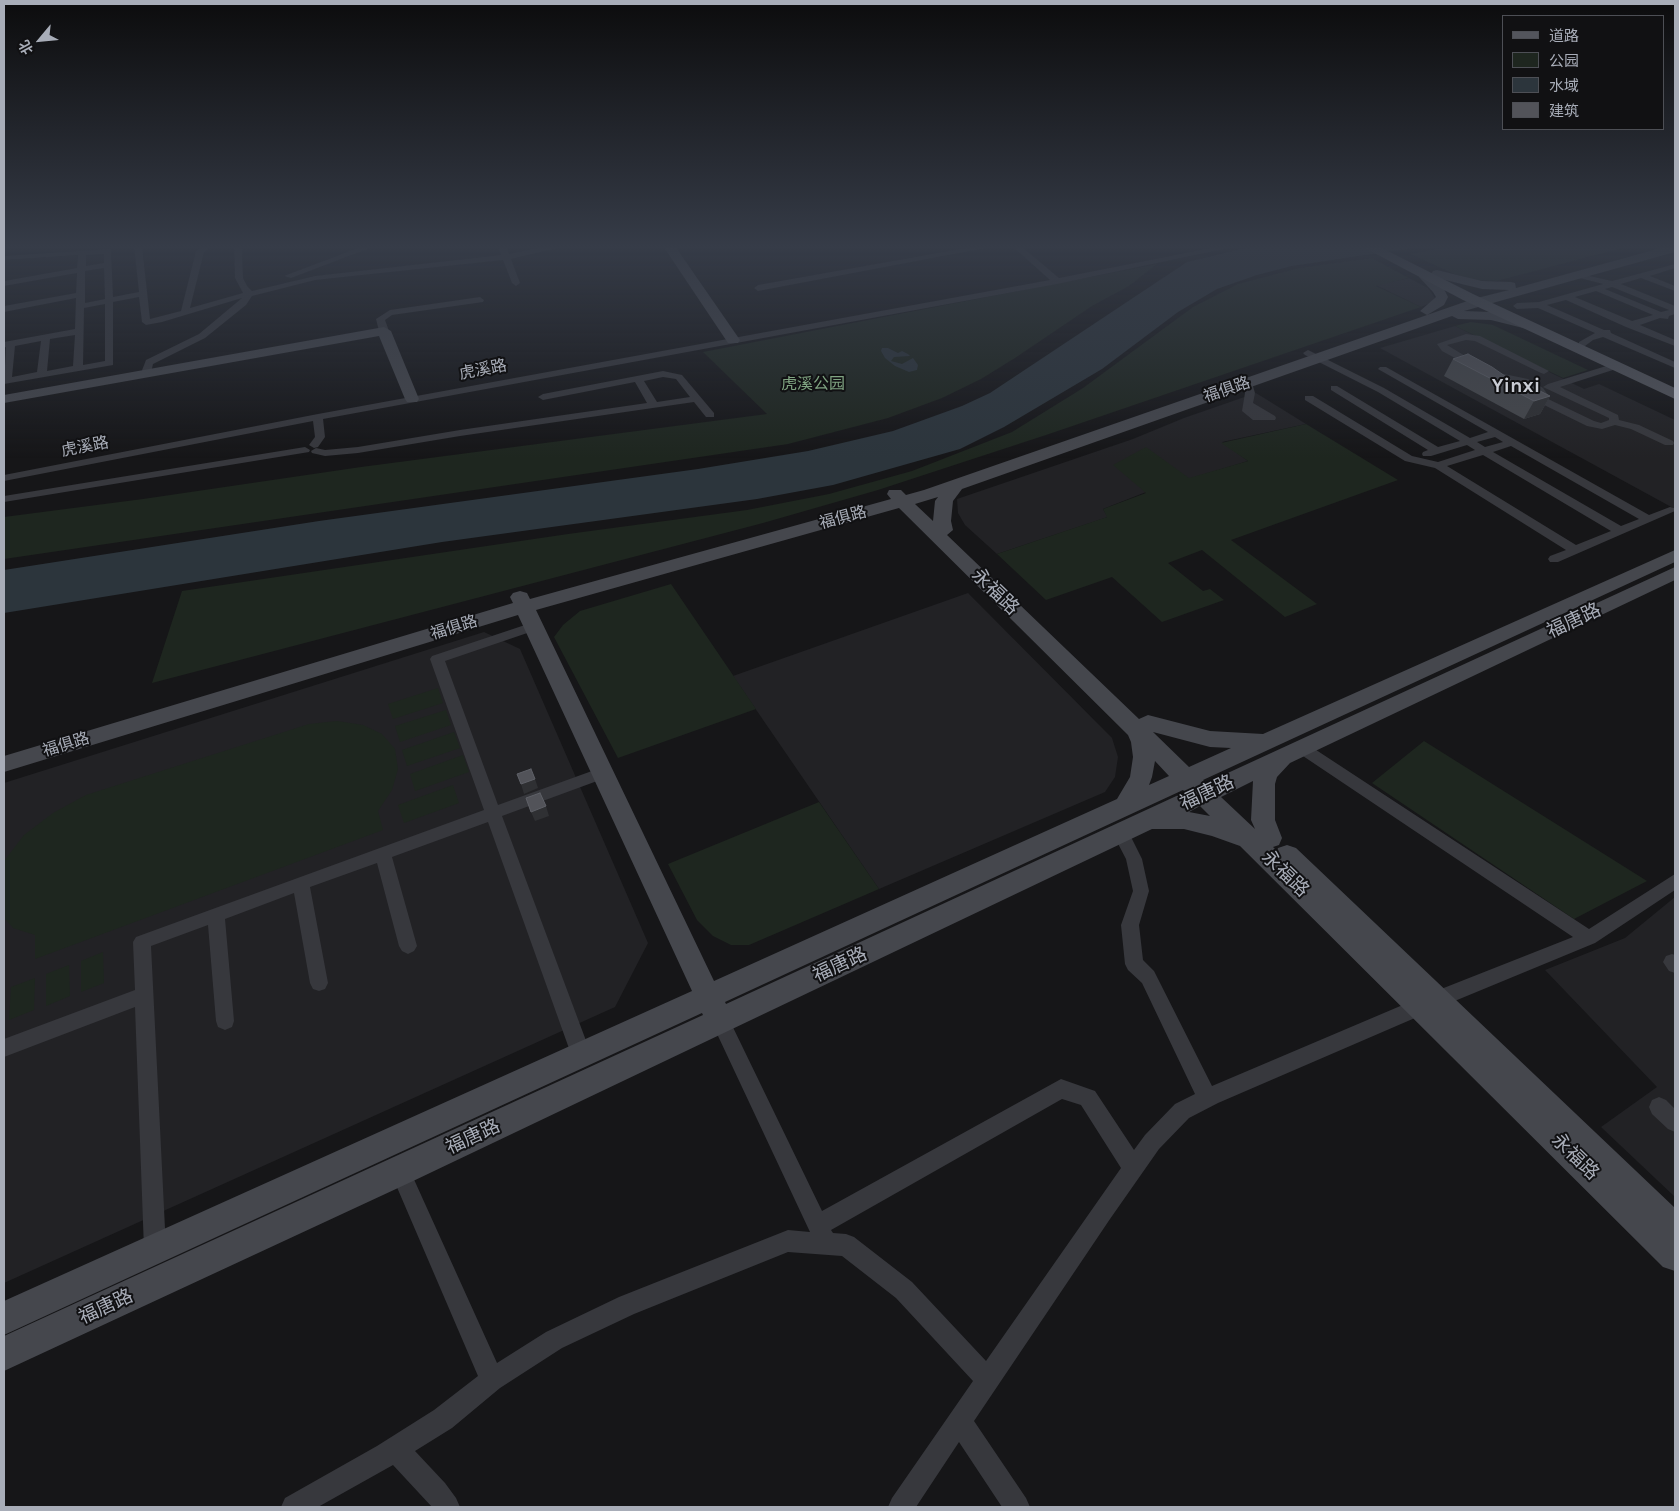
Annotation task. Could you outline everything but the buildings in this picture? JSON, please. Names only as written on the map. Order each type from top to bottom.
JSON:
[{"type":"main road","points":[[1516,317],[1675,394]]},
{"type":"main road","points":[[1531,324],[1582,344],[1675,387]]},
{"type":"street","points":[[78,369],[80,317]]},
{"type":"street","points":[[79,331],[7,344],[5,381],[110,363],[109,317]]},
{"type":"street","points":[[145,317],[146,322],[167,317]]},
{"type":"street","points":[[146,373],[149,362],[202,336],[226,317]]},
{"type":"street","points":[[384,317],[380,319],[384,331],[412,399]]},
{"type":"street","points":[[721,317],[737,339]]},
{"type":"street","points":[[723,317],[737,339]]},
{"type":"street","name":"虎溪路","points":[[4,478],[412,399],[861,317]]},
{"type":"street","name":"福俱路","points":[[4,752],[526,610],[846,518],[1425,317]]},
{"type":"street","points":[[1494,317],[1531,324]]},
{"type":"street","points":[[1528,317],[1531,324]]},
{"type":"street","points":[[1565,317],[1675,365]]},
{"type":"street","points":[[1587,317],[1675,355]]},
{"type":"street","points":[[1624,317],[1634,320],[1675,343]]},
{"type":"street","points":[[1582,344],[1590,338],[1616,329],[1634,320],[1646,320],[1656,317]]},
{"type":"street","points":[[1646,320],[1660,326]]},
{"type":"street","points":[[4,399],[384,331]]},
{"type":"street","points":[[42,375],[46,337]]},
{"type":"street","points":[[1544,371],[1477,338],[1466,338],[1442,344],[1445,349],[1496,377],[1516,378],[1591,424],[1602,426],[1614,422],[1635,426],[1669,443]]},
{"type":"street","points":[[1313,356],[1381,390],[1620,531]]},
{"type":"street","name":"福俱路","points":[[4,764],[903,497],[955,486],[1247,383],[1313,356]]},
{"type":"street","points":[[1496,377],[1490,380],[1490,384],[1499,391],[1524,400],[1540,394],[1552,386],[1616,366]]},
{"type":"street","points":[[1383,369],[1648,519]]},
{"type":"street","points":[[4,499],[312,449],[325,452],[358,450],[547,409],[638,379],[664,374],[679,377],[710,415]]},
{"type":"street","points":[[529,377],[547,409]]},
{"type":"street","points":[[638,379],[654,406]]},
{"type":"street","points":[[1247,383],[1250,393],[1248,404]]},
{"type":"street","points":[[1552,386],[1614,417],[1614,422]]},
{"type":"street","points":[[1334,388],[1437,451]]},
{"type":"street","points":[[1308,398],[1409,459],[1438,465],[1575,550]]},
{"type":"street","points":[[547,409],[654,406],[697,399]]},
{"type":"street","points":[[312,449],[320,437],[318,417]]},
{"type":"street","points":[[1409,459],[1497,433]]},
{"type":"street","points":[[1438,465],[1513,442]]},
{"type":"street","points":[[846,518],[873,516],[887,518],[940,532],[944,501],[955,486]]},
{"type":"street","name":"永福路","points":[[903,497],[1429,1003],[1675,1230]]},
{"type":"street","points":[[1554,559],[1670,510]]},
{"type":"street","name":"福唐路","points":[[1284,749],[1675,555]]},
{"type":"street","name":"福唐路","points":[[4,1354],[720,1021],[1130,820],[1201,783],[1284,749],[1675,573]]},
{"type":"street","points":[[581,1054],[438,659],[526,610],[822,1234],[846,1245],[904,1290],[987,1379]]},
{"type":"street","points":[[1208,1098],[1148,977],[1134,964],[1130,926],[1141,891],[1134,859],[1130,820],[1144,757],[1142,726],[1210,739],[1284,749],[1589,938]]},
{"type":"street","points":[[1130,820],[1184,820],[1263,842],[1263,784],[1268,772],[1284,749]]},
{"type":"street","points":[[155,1249],[142,942],[603,772]]},
{"type":"street","name":"福唐路","points":[[4,1318],[708,996],[1130,820]]},
{"type":"street","points":[[383,853],[408,946]]},
{"type":"street","points":[[903,1506],[959,1420],[1102,1210],[1133,1168],[1173,1119],[1182,1111],[1429,1003],[1589,938],[1675,880]]},
{"type":"street","points":[[301,883],[319,983]]},
{"type":"street","points":[[216,914],[225,1021]]},
{"type":"street","points":[[4,1048],[144,995]]},
{"type":"street","name":"永福路","points":[[1429,1003],[1675,1255]]},
{"type":"street","points":[[294,1507],[396,1449],[443,1419],[492,1380],[554,1340],[627,1305],[788,1242],[822,1234],[1061,1089],[1088,1098],[1133,1168]]},
{"type":"street","points":[[1659,1107],[1675,1122]]},
{"type":"street","points":[[400,1171],[492,1380]]},
{"type":"street","points":[[959,1420],[1017,1507]]},
{"type":"street","points":[[396,1449],[436,1492],[447,1507]]},
{"type":"shaded area","points":[[1455,326],[1584,389],[1599,384],[1675,420],[1675,509],[1380,348]]},
{"type":"shaded area","points":[[1256,393],[1306,424],[1222,442],[1248,461],[1146,492],[1103,509],[1108,517],[997,554],[965,525],[958,513],[957,499],[1133,439],[1184,418]]},
{"type":"shaded area","points":[[968,593],[1112,738],[1118,757],[1115,777],[1105,792],[879,889],[733,676]]},
{"type":"shaded area","points":[[484,632],[520,649],[648,943],[615,1007],[4,1283],[4,783]]},
{"type":"shaded area","points":[[1675,897],[1675,1197],[1601,1127],[1657,1087],[1545,970],[1625,938]]},
{"type":"green space","name":"虎溪公园","points":[[886,317],[1076,317],[981,379],[942,398],[888,418],[788,444],[4,559],[4,517],[361,467],[767,414],[703,352]]},
{"type":"green space","points":[[1180,317],[1393,317],[1049,434],[878,490],[763,523],[152,683],[182,591],[568,534],[747,510],[829,494],[912,471],[1012,432],[1083,388]]},
{"type":"green space","points":[[1471,322],[1493,325],[1588,370],[1563,378],[1455,326]]},
{"type":"green space","points":[[1306,424],[1398,480],[1231,540],[1317,604],[1285,617],[1202,550],[1168,563],[1203,591],[1210,589],[1224,600],[1162,622],[1112,577],[1046,600],[997,554],[1107,517],[1103,509],[1146,493],[1113,465],[1146,447],[1189,478],[1248,461],[1221,443]]},
{"type":"green space","points":[[671,584],[756,709],[618,758],[554,637],[563,625],[580,611]]},
{"type":"green space","points":[[438,688],[443,703],[393,719],[388,704]]},
{"type":"green space","points":[[446,710],[451,725],[400,742],[395,726]]},
{"type":"green space","points":[[337,721],[363,725],[382,734],[395,749],[398,769],[392,790],[378,811],[383,830],[35,959],[35,935],[13,928],[4,918],[4,861],[24,835],[53,813],[86,795],[309,724]]},
{"type":"green space","points":[[454,732],[460,748],[407,766],[402,750]]},
{"type":"green space","points":[[1424,741],[1647,881],[1574,919],[1372,783]]},
{"type":"green space","points":[[463,755],[469,772],[415,791],[410,774]]},
{"type":"green space","points":[[453,785],[459,803],[404,823],[398,805]]},
{"type":"green space","points":[[819,802],[879,889],[749,945],[731,945],[713,936],[697,920],[668,864]]},
{"type":"green space","points":[[103,952],[104,983],[81,992],[81,961]]},
{"type":"green space","points":[[69,965],[70,996],[46,1006],[46,974]]},
{"type":"green space","points":[[35,978],[34,1010],[9,1020],[11,987]]},
{"type":"water","points":[[1105,317],[1172,317],[1102,369],[1004,427],[960,449],[833,485],[757,499],[442,542],[4,613],[4,570],[319,521],[698,469],[808,451],[893,431],[962,406],[990,393]]},
{"type":"water","points":[[882,348],[888,348],[898,353],[902,351],[908,354],[910,356],[894,357],[891,361],[902,364],[913,358],[918,365],[917,370],[909,372],[895,366],[885,358],[881,351]]},
{"type":"district","name":"Yinxi","points":[[1516,386]]}]
